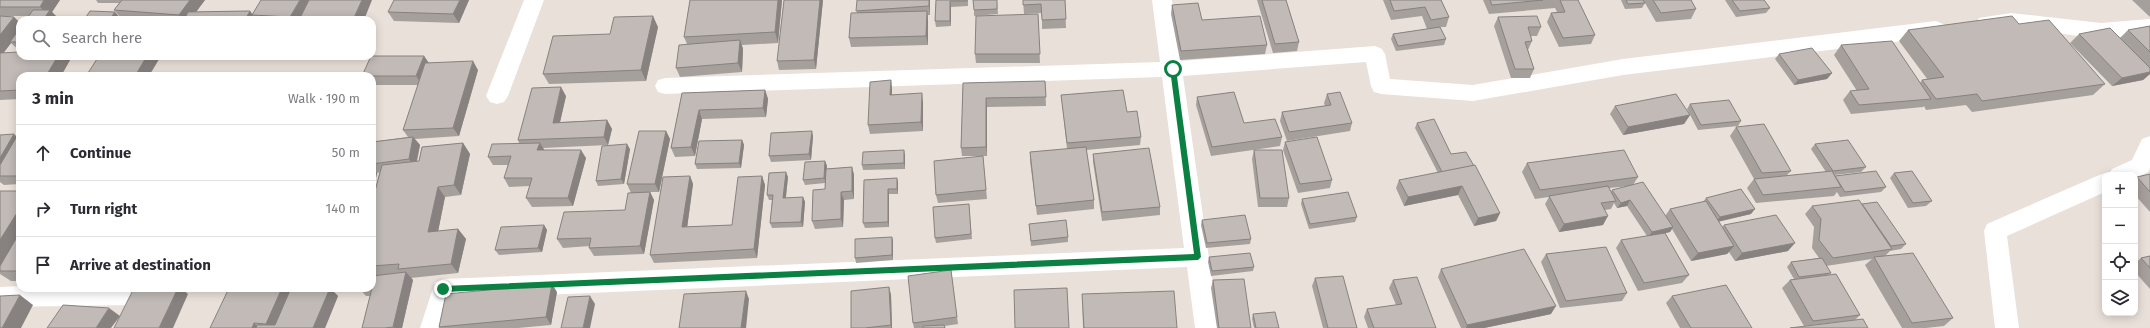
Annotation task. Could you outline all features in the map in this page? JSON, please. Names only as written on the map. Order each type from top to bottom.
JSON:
[{"type":"street","points":[[498,96],[534,0]]},
{"type":"street","points":[[1162,0],[1173,69],[1207,328]]},
{"type":"street","points":[[665,86],[1173,69],[1374,54],[1381,86],[1473,93],[1622,66],[2011,20],[2101,31],[2150,26]]},
{"type":"street","points":[[2127,172],[2140,166],[2150,145]]},
{"type":"street","points":[[2007,328],[1995,231],[2102,183]]},
{"type":"street","points":[[432,328],[443,289],[1198,257]]},
{"type":"street","points":[[0,297],[135,295]]},
{"type":"building","points":[[0,0],[44,0],[40,7],[0,7]]},
{"type":"building","points":[[122,0],[190,0],[179,15],[114,10]]},
{"type":"building","points":[[261,0],[300,0],[291,16],[252,15]]},
{"type":"building","points":[[309,0],[362,0],[355,16],[301,16]]},
{"type":"building","points":[[394,0],[460,0],[453,14],[388,12]]},
{"type":"building","points":[[690,0],[778,0],[775,32],[684,37]]},
{"type":"building","points":[[784,0],[820,0],[814,60],[777,61]]},
{"type":"building","points":[[857,0],[929,0],[929,6],[856,11]]},
{"type":"building","points":[[936,0],[967,1],[950,1],[950,21],[935,21]]},
{"type":"building","points":[[973,0],[997,0],[997,9],[974,10]]},
{"type":"building","points":[[1023,0],[1065,0],[1066,19],[1042,20],[1041,4],[1023,5]]},
{"type":"building","points":[[1262,0],[1286,0],[1299,42],[1275,44]]},
{"type":"building","points":[[1390,0],[1441,0],[1449,17],[1431,20],[1425,7],[1394,11]]},
{"type":"building","points":[[1490,0],[1543,0],[1492,5]]},
{"type":"building","points":[[1560,0],[1578,0],[1595,35],[1563,38],[1551,13],[1565,12]]},
{"type":"building","points":[[1626,0],[1643,0],[1645,3],[1628,4]]},
{"type":"building","points":[[1653,0],[1691,0],[1696,9],[1661,13]]},
{"type":"building","points":[[1732,0],[1764,0],[1770,8],[1740,11]]},
{"type":"building","points":[[1198,3],[1202,20],[1260,16],[1267,45],[1181,51],[1172,5]]},
{"type":"building","points":[[33,10],[50,10],[46,16],[29,16]]},
{"type":"building","points":[[90,11],[115,12],[112,16],[87,16]]},
{"type":"building","points":[[250,11],[247,16],[186,16],[188,12]]},
{"type":"building","points":[[927,11],[926,36],[849,38],[851,13]]},
{"type":"building","points":[[1038,14],[1040,54],[975,54],[976,16]]},
{"type":"building","points":[[0,16],[14,17],[0,35]]},
{"type":"building","points":[[653,16],[641,70],[543,74],[553,36],[610,34],[614,17]]},
{"type":"building","points":[[1537,16],[1541,27],[1528,27],[1532,41],[1525,42],[1534,69],[1515,69],[1498,17]]},
{"type":"building","points":[[2012,16],[2019,24],[2049,20],[2105,84],[1982,101],[1977,94],[1936,99],[1922,80],[1944,77],[1908,30]]},
{"type":"building","points":[[2150,26],[2150,52],[2128,30]]},
{"type":"building","points":[[1440,27],[1446,39],[1398,46],[1393,34]]},
{"type":"building","points":[[2110,28],[2150,68],[2150,72],[2122,78],[2079,34]]},
{"type":"building","points":[[16,34],[16,42],[10,42]]},
{"type":"building","points":[[740,40],[738,63],[676,68],[679,45]]},
{"type":"building","points":[[1892,41],[1931,99],[1859,105],[1850,91],[1869,89],[1841,45]]},
{"type":"building","points":[[1812,48],[1832,73],[1798,80],[1779,54]]},
{"type":"building","points":[[16,52],[16,60],[56,60],[48,72],[16,72],[16,90],[0,91],[0,53]]},
{"type":"building","points":[[376,56],[424,56],[416,76],[376,76],[376,72],[364,72],[369,60],[376,60]]},
{"type":"building","points":[[96,60],[145,60],[137,72],[89,72]]},
{"type":"building","points":[[473,61],[453,128],[403,130],[425,63]]},
{"type":"building","points":[[891,80],[890,95],[922,93],[921,122],[868,125],[870,82]]},
{"type":"building","points":[[1045,81],[1046,97],[986,98],[986,147],[961,148],[963,83]]},
{"type":"building","points":[[561,87],[553,123],[607,120],[604,137],[518,140],[532,88]]},
{"type":"building","points":[[765,90],[763,108],[699,110],[691,147],[671,148],[682,93]]},
{"type":"building","points":[[1123,90],[1127,112],[1137,111],[1141,137],[1067,143],[1061,95]]},
{"type":"building","points":[[1234,92],[1244,123],[1275,119],[1282,137],[1212,147],[1197,97]]},
{"type":"building","points":[[1340,92],[1352,123],[1289,132],[1282,112],[1331,105],[1327,94]]},
{"type":"building","points":[[1676,94],[1690,115],[1628,127],[1615,106]]},
{"type":"building","points":[[1729,100],[1741,121],[1701,125],[1690,104]]},
{"type":"building","points":[[1434,119],[1451,154],[1466,152],[1474,166],[1442,172],[1417,123]]},
{"type":"building","points":[[1764,124],[1791,171],[1762,173],[1736,127]]},
{"type":"building","points":[[639,131],[666,131],[655,184],[627,184]]},
{"type":"building","points":[[812,131],[809,154],[769,156],[771,133]]},
{"type":"building","points":[[14,134],[0,158],[0,135]]},
{"type":"building","points":[[413,137],[409,159],[376,163],[376,142]]},
{"type":"building","points":[[1317,137],[1332,180],[1300,184],[1285,142]]},
{"type":"building","points":[[16,138],[16,176],[0,176],[0,165]]},
{"type":"building","points":[[742,140],[739,163],[695,164],[699,141]]},
{"type":"building","points":[[1848,140],[1866,167],[1833,171],[1815,144]]},
{"type":"building","points":[[463,143],[454,185],[438,187],[428,232],[458,229],[451,264],[398,269],[399,264],[376,266],[376,187],[382,165],[419,161],[422,147]]},
{"type":"building","points":[[540,143],[537,150],[581,150],[568,198],[526,198],[532,178],[504,178],[511,156],[488,157],[492,144]]},
{"type":"building","points":[[627,144],[621,179],[596,181],[602,146]]},
{"type":"building","points":[[1086,147],[1094,200],[1036,206],[1030,152]]},
{"type":"building","points":[[1149,148],[1160,207],[1102,212],[1093,154]]},
{"type":"building","points":[[904,150],[904,163],[862,165],[863,152]]},
{"type":"building","points":[[1254,150],[1282,150],[1289,198],[1260,198]]},
{"type":"building","points":[[1624,150],[1638,177],[1540,190],[1527,163]]},
{"type":"building","points":[[983,156],[986,190],[936,195],[934,161]]},
{"type":"building","points":[[825,161],[824,178],[803,180],[805,162]]},
{"type":"building","points":[[1475,165],[1500,213],[1478,218],[1462,186],[1408,197],[1399,180]]},
{"type":"building","points":[[852,167],[852,191],[841,192],[841,219],[812,221],[813,190],[825,189],[826,169]]},
{"type":"building","points":[[1832,171],[1841,187],[1763,195],[1754,179]]},
{"type":"building","points":[[1876,171],[1886,187],[1845,192],[1835,176]]},
{"type":"building","points":[[1912,171],[1932,201],[1913,203],[1894,173]]},
{"type":"building","points":[[786,172],[783,198],[803,197],[801,222],[770,223],[773,195],[767,195],[769,173]]},
{"type":"building","points":[[2150,174],[2150,192],[2138,178],[2138,177]]},
{"type":"building","points":[[690,176],[682,227],[732,225],[738,177],[762,176],[754,249],[650,255],[663,177]]},
{"type":"building","points":[[897,178],[897,189],[888,189],[888,222],[863,223],[864,180]]},
{"type":"building","points":[[1643,182],[1673,227],[1652,232],[1630,200],[1621,203],[1612,190]]},
{"type":"building","points":[[1608,186],[1616,201],[1601,203],[1608,216],[1564,224],[1549,196]]},
{"type":"building","points":[[1741,189],[1755,209],[1720,217],[1706,198]]},
{"type":"building","points":[[0,191],[16,191],[16,214],[0,240]]},
{"type":"building","points":[[650,192],[640,246],[589,248],[591,238],[557,239],[564,212],[625,210],[628,193]]},
{"type":"building","points":[[1348,192],[1357,217],[1310,224],[1302,199]]},
{"type":"building","points":[[1859,200],[1892,249],[1833,258],[1819,240],[1821,219],[1812,206]]},
{"type":"building","points":[[1706,201],[1734,246],[1698,253],[1670,209]]},
{"type":"building","points":[[1877,202],[1906,244],[1891,246],[1862,204]]},
{"type":"building","points":[[969,204],[971,234],[935,238],[933,207]]},
{"type":"building","points":[[1245,215],[1251,239],[1207,243],[1202,220]]},
{"type":"building","points":[[1776,215],[1795,243],[1742,253],[1724,225]]},
{"type":"building","points":[[1066,220],[1068,237],[1031,241],[1029,224]]},
{"type":"building","points":[[544,225],[538,248],[495,250],[501,227]]},
{"type":"building","points":[[1665,233],[1689,275],[1644,283],[1621,240]]},
{"type":"building","points":[[892,237],[892,255],[855,258],[855,239]]},
{"type":"building","points":[[16,239],[16,271],[0,271],[0,266]]},
{"type":"building","points":[[1606,247],[1627,293],[1566,301],[1546,254]]},
{"type":"building","points":[[1524,249],[1556,306],[1467,325],[1441,269]]},
{"type":"building","points":[[1250,253],[1254,267],[1212,271],[1209,257]]},
{"type":"building","points":[[1913,253],[1953,318],[1912,323],[1874,257]]},
{"type":"building","points":[[2150,256],[2150,268],[2141,258]]},
{"type":"building","points":[[1822,258],[1831,273],[1799,277],[1791,262]]},
{"type":"building","points":[[951,270],[957,317],[913,323],[908,276]]},
{"type":"building","points":[[406,272],[393,327],[362,328],[371,292],[376,292],[376,276]]},
{"type":"building","points":[[1836,274],[1860,315],[1813,321],[1790,280]]},
{"type":"building","points":[[1343,276],[1357,328],[1328,328],[1315,278]]},
{"type":"building","points":[[1417,277],[1436,328],[1374,328],[1367,309],[1402,304],[1393,280]]},
{"type":"building","points":[[1244,279],[1251,328],[1219,328],[1213,280]]},
{"type":"building","points":[[552,284],[546,317],[439,327],[446,294]]},
{"type":"building","points":[[1726,285],[1752,328],[1691,328],[1672,296]]},
{"type":"building","points":[[889,287],[891,325],[851,328],[851,291]]},
{"type":"building","points":[[1067,288],[1069,328],[1015,328],[1014,290]]},
{"type":"building","points":[[746,291],[741,328],[679,328],[684,294]]},
{"type":"building","points":[[1174,291],[1177,328],[1084,328],[1082,294]]},
{"type":"building","points":[[132,292],[176,292],[159,328],[114,328]]},
{"type":"building","points":[[227,292],[280,292],[266,324],[254,323],[252,328],[210,328]]},
{"type":"building","points":[[289,292],[328,292],[313,328],[256,328],[257,325],[275,325]]},
{"type":"building","points":[[20,295],[2,328],[0,328],[0,296]]},
{"type":"building","points":[[590,296],[583,328],[561,328],[568,297]]},
{"type":"building","points":[[63,305],[109,308],[96,328],[47,328]]},
{"type":"building","points":[[1275,312],[1279,328],[1256,328],[1253,314]]},
{"type":"building","points":[[1863,319],[1868,328],[1790,328]]},
{"type":"building","points":[[944,325],[945,328],[923,328],[923,326]]},
{"type":"route","points":[[443,289],[1198,257],[1173,69]]}]
